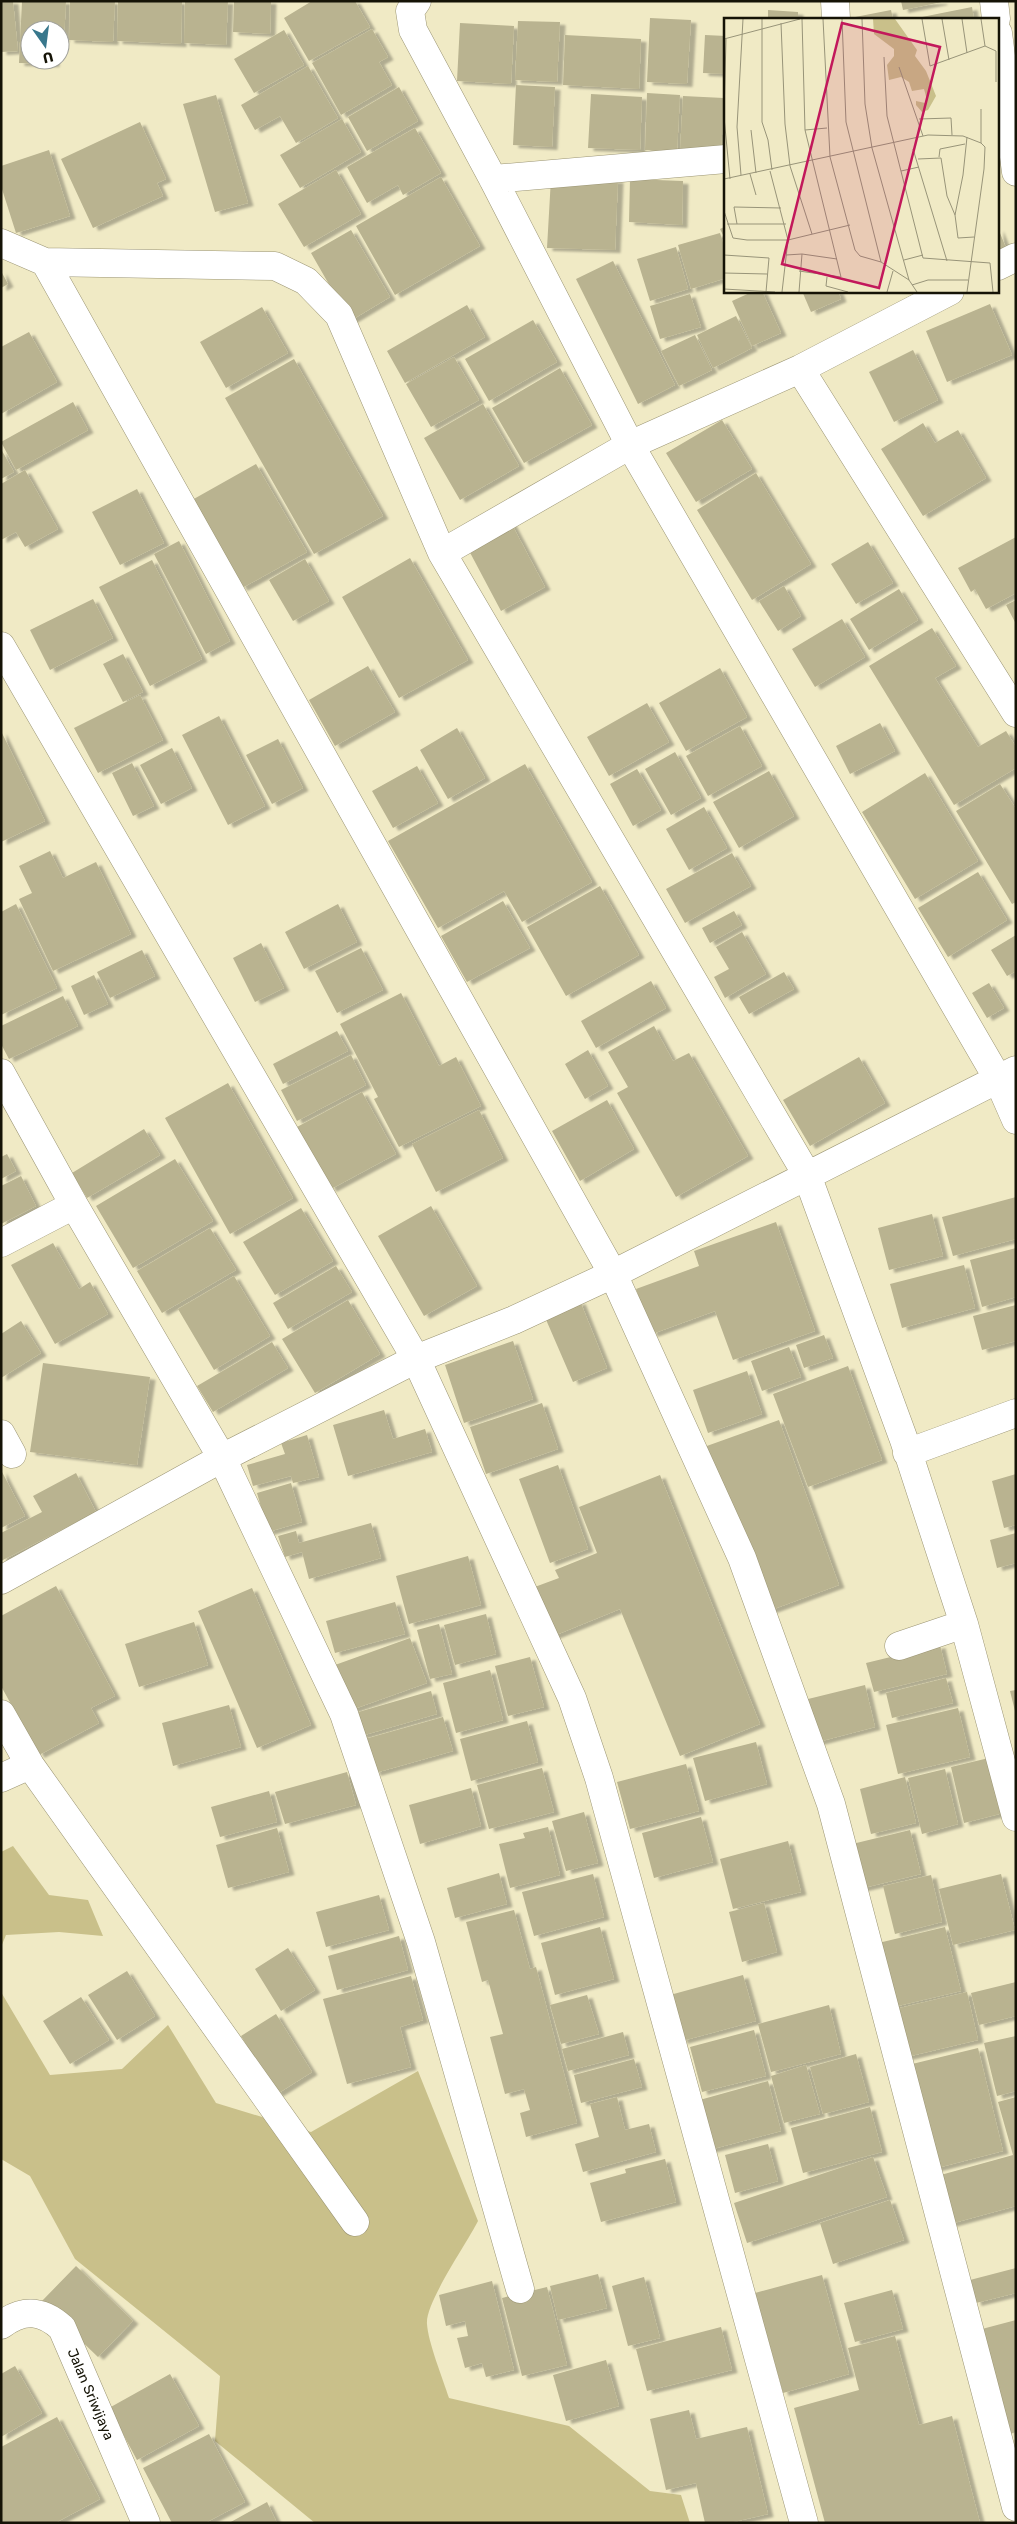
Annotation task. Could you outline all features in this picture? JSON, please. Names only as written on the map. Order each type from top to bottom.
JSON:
[{"type":"street","points":[[418,1],[410,11],[413,30],[493,179],[630,445],[1007,1074],[1016,1120]]},
{"type":"street","points":[[834,1],[836,18]]},
{"type":"street","points":[[994,1],[996,18]]},
{"type":"street","points":[[1000,58],[1003,95],[1016,172]]},
{"type":"street","points":[[493,179],[724,159]]},
{"type":"street","points":[[1,243],[45,262],[275,266],[306,281],[339,315],[442,553],[807,1175],[907,1453],[964,1624],[1016,1817]]},
{"type":"street","points":[[1000,265],[1016,257]]},
{"type":"street","points":[[45,262],[613,1274],[742,1558],[831,1804],[1016,2507]]},
{"type":"street","points":[[442,553],[630,445],[800,369],[948,292]]},
{"type":"street","points":[[800,369],[1016,713]]},
{"type":"street","points":[[1,646],[416,1359],[572,1698],[599,1778],[804,2523]]},
{"type":"street","points":[[1,1073],[74,1205],[222,1458],[344,1714],[421,1942],[520,2288]]},
{"type":"street","points":[[1,1580],[222,1458],[416,1359],[514,1320],[613,1274],[1007,1074]]},
{"type":"street","points":[[1,1243],[74,1205]]},
{"type":"street","points":[[907,1453],[1016,1413]]},
{"type":"street","points":[[899,1646],[964,1624]]},
{"type":"street","points":[[1,1714],[30,1765],[354,2222]]},
{"type":"street","points":[[1,1778],[30,1765]]},
{"type":"street","name":"Jalan Sriwijaya","points":[[1,2325],[28,2313],[48,2316],[62,2328],[146,2523]]},
{"type":"shaded area","points":[[13,1846],[49,1895],[88,1900],[103,1936],[59,1932],[6,1935],[1,1947],[1,1852]]},
{"type":"shaded area","points":[[1,1992],[50,2075],[122,2069],[168,2025],[216,2103],[311,2132],[418,2071],[478,2221],[439,2288],[428,2314],[427,2324],[430,2340],[449,2398],[569,2426],[650,2491],[681,2495],[690,2523],[315,2523],[215,2441],[220,2376],[75,2259],[30,2176],[1,2159]]},
{"type":"building","points":[[1,1],[13,1],[18,51],[1,52]]},
{"type":"building","points":[[22,1],[66,1],[65,20],[21,20]]},
{"type":"building","points":[[70,1],[115,1],[113,42],[70,40]]},
{"type":"building","points":[[118,1],[182,1],[181,44],[117,41]]},
{"type":"building","points":[[185,1],[228,1],[226,45],[184,43]]},
{"type":"building","points":[[234,1],[271,1],[270,34],[233,32]]},
{"type":"building","points":[[312,1],[355,1],[370,27],[309,61],[284,18]]},
{"type":"building","points":[[901,1],[942,1],[942,2],[903,10]]},
{"type":"building","points":[[972,7],[974,18],[917,18]]},
{"type":"building","points":[[768,10],[798,12],[798,18],[768,18]]},
{"type":"building","points":[[891,10],[893,18],[850,18]]},
{"type":"building","points":[[650,18],[691,20],[687,84],[647,82]]},
{"type":"building","points":[[518,21],[560,22],[557,82],[515,80]]},
{"type":"building","points":[[460,23],[514,26],[511,84],[457,81]]},
{"type":"building","points":[[372,29],[388,57],[379,62],[392,85],[341,115],[312,63]]},
{"type":"building","points":[[284,30],[304,65],[254,93],[234,59]]},
{"type":"building","points":[[565,35],[641,39],[639,89],[563,85]]},
{"type":"building","points":[[705,35],[724,36],[724,74],[703,73]]},
{"type":"building","points":[[308,66],[338,118],[296,143],[280,116],[255,130],[241,105]]},
{"type":"building","points":[[516,85],[555,87],[552,147],[513,145]]},
{"type":"building","points":[[399,87],[418,121],[367,151],[348,117]]},
{"type":"building","points":[[647,93],[680,95],[677,152],[645,150]]},
{"type":"building","points":[[591,94],[642,97],[640,150],[588,148]]},
{"type":"building","points":[[216,95],[248,203],[215,212],[183,104]]},
{"type":"building","points":[[683,96],[724,98],[721,154],[680,152]]},
{"type":"building","points":[[342,119],[361,152],[300,188],[280,155]]},
{"type":"building","points":[[140,122],[166,179],[157,183],[163,196],[93,228],[61,159]]},
{"type":"building","points":[[415,128],[441,173],[403,195],[398,185],[367,203],[347,167]]},
{"type":"building","points":[[49,150],[70,216],[16,233],[1,186],[1,166]]},
{"type":"building","points":[[336,170],[361,214],[304,247],[278,204]]},
{"type":"building","points":[[441,177],[480,246],[395,295],[356,226]]},
{"type":"building","points":[[551,178],[618,180],[615,250],[547,248]]},
{"type":"building","points":[[630,179],[683,181],[682,225],[629,222]]},
{"type":"building","points":[[724,227],[724,237],[720,229]]},
{"type":"building","points":[[351,230],[390,297],[350,321],[311,253]]},
{"type":"building","points":[[720,233],[724,246],[724,279],[691,289],[678,245]]},
{"type":"building","points":[[1000,233],[1006,248],[1000,250]]},
{"type":"building","points":[[676,247],[688,289],[650,301],[637,259]]},
{"type":"building","points":[[613,261],[675,385],[638,404],[576,279]]},
{"type":"building","points":[[1,271],[8,284],[1,288]]},
{"type":"building","points":[[752,292],[762,292],[781,333],[752,346],[732,301]]},
{"type":"building","points":[[802,292],[838,292],[841,299],[811,312]]},
{"type":"building","points":[[690,294],[701,327],[660,339],[650,306]]},
{"type":"building","points":[[990,304],[1012,355],[947,382],[926,331]]},
{"type":"building","points":[[467,305],[485,337],[405,383],[387,351]]},
{"type":"building","points":[[262,307],[288,353],[226,388],[200,342]]},
{"type":"building","points":[[736,316],[752,348],[713,368],[697,335]]},
{"type":"building","points":[[533,320],[557,362],[489,401],[465,359]]},
{"type":"building","points":[[29,332],[57,382],[1,414],[1,347]]},
{"type":"building","points":[[695,335],[712,370],[679,386],[661,351]]},
{"type":"building","points":[[913,350],[938,400],[894,422],[869,372]]},
{"type":"building","points":[[454,357],[479,400],[431,427],[406,384]]},
{"type":"building","points":[[294,359],[383,516],[314,554],[225,398]]},
{"type":"building","points":[[560,368],[592,425],[524,463],[492,408]]},
{"type":"building","points":[[73,402],[88,430],[16,470],[1,442]]},
{"type":"building","points":[[483,404],[519,466],[460,500],[424,438]]},
{"type":"building","points":[[722,420],[752,469],[696,502],[666,453]]},
{"type":"building","points":[[923,423],[935,443],[958,430],[986,478],[923,516],[881,449]]},
{"type":"building","points":[[1,449],[14,472],[1,479]]},
{"type":"building","points":[[256,464],[307,552],[242,588],[192,500]]},
{"type":"building","points":[[25,470],[58,529],[25,547],[16,532],[1,540],[1,484]]},
{"type":"building","points":[[756,473],[811,564],[752,600],[697,510]]},
{"type":"building","points":[[137,489],[164,543],[120,565],[92,512]]},
{"type":"building","points":[[510,521],[545,587],[501,611],[466,545]]},
{"type":"building","points":[[1016,537],[1016,593],[986,609],[975,589],[971,592],[958,568]]},
{"type":"building","points":[[179,541],[230,641],[206,654],[154,554]]},
{"type":"building","points":[[868,542],[893,583],[856,604],[831,564]]},
{"type":"building","points":[[410,558],[468,660],[399,698],[342,597]]},
{"type":"building","points":[[305,559],[329,601],[293,621],[269,580]]},
{"type":"building","points":[[152,560],[202,659],[150,686],[99,587]]},
{"type":"building","points":[[784,586],[801,616],[778,631],[759,601]]},
{"type":"building","points":[[899,589],[918,620],[869,650],[850,619]]},
{"type":"building","points":[[93,599],[113,638],[50,670],[30,630]]},
{"type":"building","points":[[1016,600],[1016,624],[1006,605]]},
{"type":"building","points":[[842,619],[865,657],[815,687],[792,649]]},
{"type":"building","points":[[932,628],[956,666],[935,678],[978,747],[1006,731],[1016,747],[1016,768],[954,805],[869,666]]},
{"type":"building","points":[[123,654],[143,692],[123,702],[103,664]]},
{"type":"building","points":[[368,666],[395,712],[335,746],[309,700]]},
{"type":"building","points":[[720,668],[747,717],[686,751],[659,703]]},
{"type":"building","points":[[140,695],[163,740],[98,773],[74,728]]},
{"type":"building","points":[[647,703],[669,742],[609,776],[587,737]]},
{"type":"building","points":[[219,716],[265,806],[228,825],[182,735]]},
{"type":"building","points":[[880,723],[895,751],[850,774],[836,746]]},
{"type":"building","points":[[740,726],[762,766],[708,796],[686,756]]},
{"type":"building","points":[[457,728],[485,778],[448,799],[420,750]]},
{"type":"building","points":[[1,731],[45,821],[1,842]]},
{"type":"building","points":[[278,739],[303,788],[272,804],[246,755]]},
{"type":"building","points":[[172,748],[192,788],[161,804],[140,765]]},
{"type":"building","points":[[675,752],[701,798],[671,815],[645,769]]},
{"type":"building","points":[[132,763],[154,806],[133,816],[112,773]]},
{"type":"building","points":[[525,764],[592,882],[522,922],[504,891],[438,928],[388,841]]},
{"type":"building","points":[[417,766],[438,803],[393,828],[372,791]]},
{"type":"building","points":[[637,769],[661,810],[633,826],[610,784]]},
{"type":"building","points":[[769,771],[794,816],[739,848],[713,802]]},
{"type":"building","points":[[925,773],[978,861],[915,899],[862,812]]},
{"type":"building","points":[[1000,784],[1016,809],[1016,902],[1012,904],[956,811]]},
{"type":"building","points":[[704,807],[727,848],[689,870],[666,829]]},
{"type":"building","points":[[50,851],[63,878],[96,862],[131,934],[53,971],[19,899],[32,893],[19,866]]},
{"type":"building","points":[[732,853],[751,886],[685,923],[666,889]]},
{"type":"building","points":[[978,872],[1007,920],[948,957],[918,908]]},
{"type":"building","points":[[600,886],[639,955],[566,996],[527,927]]},
{"type":"building","points":[[503,901],[530,948],[467,982],[441,936]]},
{"type":"building","points":[[16,904],[57,988],[1,1015],[1,912]]},
{"type":"building","points":[[338,904],[357,942],[304,969],[285,932]]},
{"type":"building","points":[[734,911],[742,925],[710,943],[702,928]]},
{"type":"building","points":[[742,932],[766,974],[725,998],[714,977],[729,969],[716,947]]},
{"type":"building","points":[[1016,935],[1016,971],[1007,976],[991,950]]},
{"type":"building","points":[[261,943],[284,988],[255,1002],[233,958]]},
{"type":"building","points":[[361,948],[383,990],[337,1013],[315,971]]},
{"type":"building","points":[[142,950],[155,976],[110,998],[97,972]]},
{"type":"building","points":[[784,972],[794,989],[749,1014],[739,997]]},
{"type":"building","points":[[94,975],[108,1004],[84,1015],[71,986]]},
{"type":"building","points":[[651,981],[666,1008],[596,1048],[581,1021]]},
{"type":"building","points":[[989,983],[1004,1008],[987,1018],[972,993]]},
{"type":"building","points":[[401,993],[439,1066],[456,1057],[481,1106],[399,1147],[374,1099],[378,1097],[340,1024]]},
{"type":"building","points":[[63,996],[78,1026],[9,1059],[1,1044],[1,1026]]},
{"type":"building","points":[[654,1026],[673,1061],[689,1053],[748,1156],[676,1197],[617,1093],[628,1087],[608,1052]]},
{"type":"building","points":[[337,1031],[348,1051],[283,1084],[273,1064]]},
{"type":"building","points":[[588,1050],[608,1086],[585,1099],[565,1064]]},
{"type":"building","points":[[351,1055],[366,1085],[297,1121],[281,1090]]},
{"type":"building","points":[[859,1057],[885,1103],[810,1146],[783,1100]]},
{"type":"building","points":[[228,1083],[293,1198],[230,1234],[165,1118]]},
{"type":"building","points":[[362,1092],[396,1154],[331,1189],[297,1127]]},
{"type":"building","points":[[607,1100],[634,1149],[580,1181],[552,1131]]},
{"type":"building","points":[[479,1110],[503,1158],[436,1192],[412,1144]]},
{"type":"building","points":[[144,1129],[160,1155],[87,1198],[72,1173]]},
{"type":"building","points":[[7,1154],[16,1171],[1,1179],[1,1157]]},
{"type":"building","points":[[175,1159],[213,1221],[133,1268],[96,1206]]},
{"type":"building","points":[[21,1176],[36,1206],[1,1224],[1,1186]]},
{"type":"building","points":[[1016,1197],[1016,1239],[953,1256],[942,1217]]},
{"type":"building","points":[[431,1206],[477,1286],[424,1316],[378,1236]]},
{"type":"building","points":[[301,1208],[333,1261],[275,1295],[243,1242]]},
{"type":"building","points":[[932,1214],[943,1256],[889,1270],[878,1228]]},
{"type":"building","points":[[776,1222],[815,1331],[733,1360],[715,1311],[652,1334],[636,1289],[699,1266],[694,1251]]},
{"type":"building","points":[[210,1228],[236,1270],[162,1313],[137,1271]]},
{"type":"building","points":[[53,1243],[79,1289],[90,1282],[108,1314],[55,1344],[11,1265]]},
{"type":"building","points":[[1016,1248],[1016,1297],[982,1307],[970,1260]]},
{"type":"building","points":[[964,1265],[975,1308],[902,1328],[890,1284]]},
{"type":"building","points":[[336,1266],[352,1292],[288,1329],[273,1303]]},
{"type":"building","points":[[234,1276],[270,1336],[214,1370],[178,1309]]},
{"type":"building","points":[[348,1300],[380,1354],[315,1393],[282,1339]]},
{"type":"building","points":[[580,1301],[607,1368],[573,1382],[544,1315]]},
{"type":"building","points":[[1016,1305],[1016,1341],[982,1350],[973,1316]]},
{"type":"building","points":[[21,1321],[41,1353],[1,1378],[1,1334]]},
{"type":"building","points":[[824,1335],[833,1358],[804,1368],[796,1345]]},
{"type":"building","points":[[513,1341],[533,1399],[464,1423],[445,1365]]},
{"type":"building","points":[[272,1342],[288,1368],[213,1412],[197,1386]]},
{"type":"building","points":[[789,1347],[801,1377],[762,1391],[751,1361]]},
{"type":"building","points":[[43,1363],[150,1377],[137,1465],[30,1452]]},
{"type":"building","points":[[848,1366],[882,1460],[808,1487],[773,1394]]},
{"type":"building","points":[[747,1371],[762,1414],[708,1433],[693,1390]]},
{"type":"building","points":[[542,1403],[558,1449],[486,1474],[470,1427]]},
{"type":"building","points":[[384,1410],[393,1439],[425,1429],[432,1452],[348,1476],[333,1425]]},
{"type":"building","points":[[779,1420],[839,1585],[763,1613],[704,1447]]},
{"type":"building","points":[[307,1435],[319,1477],[293,1483],[291,1476],[253,1486],[247,1465],[285,1454],[281,1443]]},
{"type":"building","points":[[558,1465],[588,1549],[550,1563],[519,1479]]},
{"type":"building","points":[[1,1470],[25,1516],[1,1528]]},
{"type":"building","points":[[76,1473],[96,1512],[1,1561],[1,1533],[42,1512],[33,1496]]},
{"type":"building","points":[[1016,1474],[1016,1525],[1004,1528],[992,1481]]},
{"type":"building","points":[[660,1475],[760,1724],[680,1756],[620,1609],[551,1637],[532,1588],[559,1578],[555,1570],[597,1553],[579,1507]]},
{"type":"building","points":[[291,1483],[302,1522],[268,1532],[257,1493]]},
{"type":"building","points":[[371,1523],[381,1558],[309,1579],[302,1552],[285,1557],[278,1536],[296,1531],[299,1543]]},
{"type":"building","points":[[1016,1533],[1016,1563],[997,1568],[990,1540]]},
{"type":"building","points":[[468,1556],[481,1605],[409,1624],[396,1576]]},
{"type":"building","points":[[56,1586],[115,1696],[91,1708],[99,1723],[39,1755],[1,1686],[1,1616]]},
{"type":"building","points":[[252,1588],[311,1725],[257,1748],[198,1611]]},
{"type":"building","points":[[395,1602],[405,1634],[335,1653],[326,1621]]},
{"type":"building","points":[[486,1614],[496,1654],[455,1665],[444,1625]]},
{"type":"building","points":[[194,1622],[208,1665],[139,1687],[125,1644]]},
{"type":"building","points":[[439,1624],[452,1674],[430,1679],[417,1630]]},
{"type":"building","points":[[410,1638],[427,1683],[351,1710],[335,1665]]},
{"type":"building","points":[[940,1645],[947,1674],[874,1692],[866,1663]]},
{"type":"building","points":[[530,1657],[544,1707],[508,1716],[495,1666]]},
{"type":"building","points":[[490,1670],[503,1720],[456,1733],[443,1683]]},
{"type":"building","points":[[946,1678],[953,1703],[892,1718],[886,1693]]},
{"type":"building","points":[[865,1685],[875,1727],[814,1743],[804,1700]]},
{"type":"building","points":[[1016,1690],[1016,1711],[1015,1711],[1010,1691]]},
{"type":"building","points":[[431,1691],[437,1714],[361,1736],[355,1713]]},
{"type":"building","points":[[229,1705],[241,1747],[173,1766],[162,1723]]},
{"type":"building","points":[[958,1708],[970,1757],[898,1774],[886,1725]]},
{"type":"building","points":[[443,1717],[453,1751],[375,1773],[365,1739]]},
{"type":"building","points":[[527,1721],[538,1762],[471,1781],[460,1739]]},
{"type":"building","points":[[756,1742],[767,1784],[705,1801],[693,1758]]},
{"type":"building","points":[[993,1757],[1007,1812],[964,1823],[951,1767]]},
{"type":"building","points":[[686,1764],[699,1811],[630,1829],[617,1782]]},
{"type":"building","points":[[542,1768],[554,1812],[489,1829],[477,1785]]},
{"type":"building","points":[[945,1769],[958,1824],[922,1834],[908,1778]]},
{"type":"building","points":[[347,1772],[356,1805],[285,1824],[275,1792]]},
{"type":"building","points":[[905,1777],[916,1823],[871,1834],[860,1789]]},
{"type":"building","points":[[471,1788],[481,1826],[420,1844],[409,1805]]},
{"type":"building","points":[[269,1791],[277,1822],[220,1837],[211,1807]]},
{"type":"building","points":[[584,1812],[598,1863],[566,1871],[552,1821]]},
{"type":"building","points":[[701,1817],[713,1862],[654,1878],[642,1833]]},
{"type":"building","points":[[548,1827],[560,1875],[510,1888],[499,1844],[525,1838],[523,1833]]},
{"type":"building","points":[[277,1828],[289,1872],[228,1888],[216,1845]]},
{"type":"building","points":[[910,1830],[921,1874],[855,1890],[844,1846]]},
{"type":"building","points":[[788,1841],[801,1892],[733,1909],[720,1859]]},
{"type":"building","points":[[499,1873],[507,1904],[455,1918],[447,1888]]},
{"type":"building","points":[[593,1874],[604,1917],[534,1936],[522,1892]]},
{"type":"building","points":[[1001,1874],[1015,1930],[953,1945],[939,1889]]},
{"type":"building","points":[[931,1875],[942,1922],[895,1934],[883,1886]]},
{"type":"building","points":[[379,1895],[389,1930],[326,1947],[316,1912]]},
{"type":"building","points":[[764,1903],[777,1952],[742,1962],[729,1912]]},
{"type":"building","points":[[514,1910],[530,1969],[536,1967],[577,2123],[526,2137],[520,2113],[530,2110],[524,2089],[505,2094],[490,2037],[503,2034],[488,1980],[482,1982],[466,1922]]},
{"type":"building","points":[[600,1927],[614,1979],[555,1995],[541,1943]]},
{"type":"building","points":[[945,1927],[961,1991],[885,2009],[870,1945]]},
{"type":"building","points":[[399,1936],[408,1970],[337,1990],[328,1956]]},
{"type":"building","points":[[288,1948],[315,1990],[281,2011],[255,1969]]},
{"type":"building","points":[[127,1971],[155,2016],[117,2040],[88,1995]]},
{"type":"building","points":[[743,1975],[756,2021],[682,2041],[670,1995]]},
{"type":"building","points":[[411,1976],[423,2020],[400,2027],[411,2067],[347,2084],[323,1999]]},
{"type":"building","points":[[1016,1982],[1016,2016],[979,2025],[971,1993]]},
{"type":"building","points":[[967,1992],[978,2040],[898,2059],[887,2011]]},
{"type":"building","points":[[587,1995],[599,2034],[561,2044],[550,2005]]},
{"type":"building","points":[[81,1997],[109,2040],[70,2064],[43,2021]]},
{"type":"building","points":[[829,2005],[841,2054],[771,2072],[758,2024]]},
{"type":"building","points":[[276,2014],[312,2072],[277,2094],[241,2036]]},
{"type":"building","points":[[754,2030],[766,2076],[702,2092],[690,2047]]},
{"type":"building","points":[[623,2032],[629,2055],[568,2071],[562,2049]]},
{"type":"building","points":[[1016,2036],[1016,2091],[997,2096],[984,2043]]},
{"type":"building","points":[[978,2048],[1003,2151],[933,2169],[908,2065]]},
{"type":"building","points":[[856,2054],[869,2102],[823,2114],[810,2067]]},
{"type":"building","points":[[634,2059],[642,2087],[581,2103],[574,2075]]},
{"type":"building","points":[[806,2065],[820,2114],[784,2123],[771,2076]]},
{"type":"building","points":[[768,2081],[781,2131],[709,2150],[696,2101]]},
{"type":"building","points":[[617,2097],[625,2130],[649,2124],[656,2152],[583,2172],[575,2144],[599,2137],[590,2104]]},
{"type":"building","points":[[1016,2097],[1016,2206],[950,2224],[937,2176],[1013,2155],[998,2102]]},
{"type":"building","points":[[870,2107],[882,2152],[803,2173],[791,2128]]},
{"type":"building","points":[[768,2144],[778,2181],[735,2193],[725,2155]]},
{"type":"building","points":[[873,2157],[887,2197],[747,2243],[734,2203]]},
{"type":"building","points":[[665,2159],[676,2202],[601,2222],[590,2183],[626,2173],[625,2169]]},
{"type":"building","points":[[890,2200],[904,2240],[833,2264],[820,2223]]},
{"type":"building","points":[[76,2266],[133,2321],[98,2357],[41,2302]]},
{"type":"building","points":[[1016,2268],[1016,2293],[976,2303],[970,2280]]},
{"type":"building","points":[[598,2274],[607,2308],[558,2320],[550,2286]]},
{"type":"building","points":[[822,2275],[849,2374],[783,2393],[755,2293]]},
{"type":"building","points":[[644,2277],[660,2338],[628,2346],[612,2286]]},
{"type":"building","points":[[492,2281],[514,2370],[486,2377],[482,2363],[465,2368],[457,2338],[468,2336],[465,2321],[446,2326],[439,2295]]},
{"type":"building","points":[[547,2287],[567,2365],[522,2376],[502,2298]]},
{"type":"building","points":[[892,2290],[903,2329],[855,2342],[844,2303]]},
{"type":"building","points":[[1016,2320],[1016,2432],[1010,2434],[982,2329]]},
{"type":"building","points":[[721,2327],[732,2370],[647,2391],[636,2349]]},
{"type":"building","points":[[895,2336],[919,2425],[952,2416],[980,2523],[825,2523],[794,2408],[859,2390],[848,2348]]},
{"type":"building","points":[[606,2360],[619,2406],[566,2421],[553,2375]]},
{"type":"building","points":[[15,2366],[42,2413],[1,2437],[1,2374]]},
{"type":"building","points":[[170,2374],[199,2426],[137,2460],[109,2408]]},
{"type":"building","points":[[689,2410],[696,2439],[747,2427],[768,2514],[729,2523],[705,2523],[696,2483],[666,2490],[650,2419]]},
{"type":"building","points":[[57,2417],[100,2499],[55,2523],[1,2523],[1,2447]]},
{"type":"building","points":[[209,2434],[245,2502],[205,2523],[172,2523],[143,2468]]},
{"type":"building","points":[[267,2502],[277,2523],[229,2523]]}]
